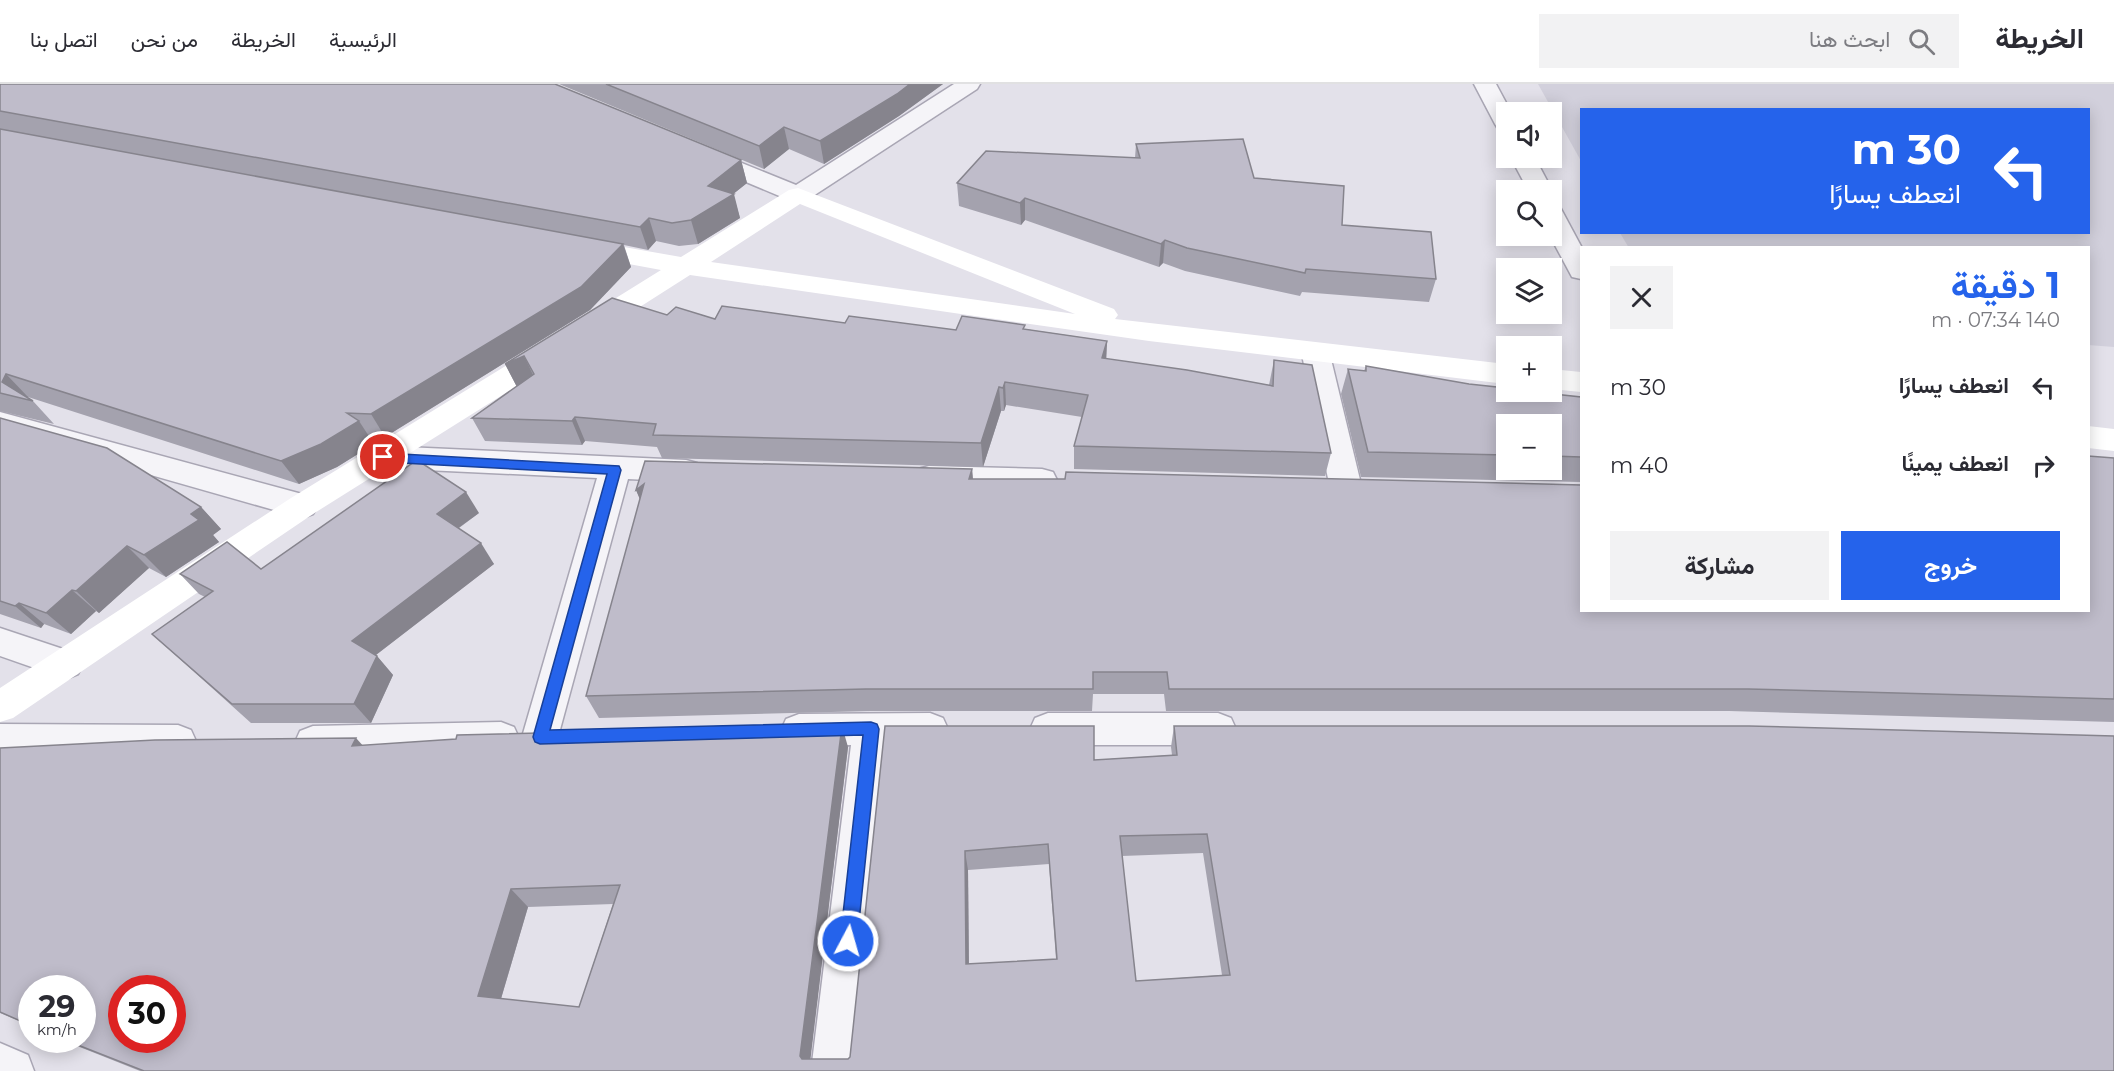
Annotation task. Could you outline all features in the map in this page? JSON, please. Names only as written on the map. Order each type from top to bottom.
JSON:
[{"type":"street","points":[[1485,84],[1496,105]]},
{"type":"street","points":[[0,707],[302,506],[798,195],[959,86]]},
{"type":"street","points":[[688,149],[798,195],[1156,335]]},
{"type":"street","points":[[1562,234],[1580,269]]},
{"type":"street","points":[[566,245],[684,267],[1156,335],[1316,355],[1496,373]]},
{"type":"street","points":[[1316,355],[1346,488]]},
{"type":"street","points":[[1562,380],[1580,382]]},
{"type":"street","points":[[0,422],[302,506]]},
{"type":"street","points":[[2090,437],[2114,440]]},
{"type":"street","points":[[383,457],[615,470],[711,472]]},
{"type":"street","points":[[540,737],[615,470]]},
{"type":"street","points":[[903,477],[1070,481]]},
{"type":"street","points":[[0,642],[66,664]]},
{"type":"street","points":[[833,1071],[871,729]]},
{"type":"street","points":[[765,731],[965,729]]},
{"type":"street","points":[[1012,729],[1249,729]]},
{"type":"street","points":[[280,742],[576,736]]},
{"type":"street","points":[[0,740],[210,741]]},
{"type":"street","points":[[0,1065],[12,1071]]},
{"type":"shaded area","points":[[1538,84],[2114,84],[2114,347],[2090,345],[2090,246],[1628,246],[1621,234],[2090,234],[2090,108],[1580,108],[1580,159],[1562,127],[1562,102],[1548,102]]},
{"type":"building","points":[[0,84],[555,84],[741,160],[708,186],[734,194],[691,220],[672,223],[649,218],[640,227],[0,111]]},
{"type":"building","points":[[606,84],[910,84],[820,141],[784,127],[759,146]]},
{"type":"building","points":[[0,129],[623,244],[581,287],[371,414],[347,413],[359,421],[321,444],[281,461],[6,374],[2,382],[33,401],[0,393]]},
{"type":"building","points":[[1243,139],[1254,178],[1344,186],[1342,225],[1431,232],[1436,279],[1306,269],[1305,273],[1187,248],[1165,240],[1161,244],[1025,198],[1020,203],[957,183],[986,151],[1140,158],[1136,144]]},
{"type":"building","points":[[612,298],[667,315],[676,307],[715,319],[722,306],[845,323],[849,316],[956,330],[962,316],[1025,325],[1023,329],[1107,341],[1102,358],[1187,370],[1273,386],[1274,360],[1312,365],[1331,453],[1074,446],[1088,395],[1005,382],[1003,388],[999,387],[981,443],[653,435],[656,424],[575,417],[572,421],[472,418],[534,374],[524,356],[505,364]]},
{"type":"building","points":[[1366,366],[1496,387],[1496,402],[1562,402],[1562,395],[1580,397],[1580,457],[1562,456],[1562,414],[1496,414],[1496,455],[1368,452],[1348,369],[1366,371]]},
{"type":"building","points":[[0,418],[107,448],[201,507],[191,514],[199,520],[144,555],[127,546],[76,591],[72,590],[46,613],[19,603],[15,606],[0,601]]},
{"type":"building","points":[[2090,456],[2114,458],[2114,699],[1748,689],[1169,689],[1167,672],[1093,672],[1093,689],[866,689],[586,696],[644,484],[636,490],[645,461],[972,469],[969,479],[1065,479],[1066,472],[1580,485],[1580,612],[2090,612]]},
{"type":"building","points":[[417,460],[466,492],[437,514],[481,543],[352,641],[377,656],[354,704],[232,704],[152,634],[213,591],[180,574],[227,542],[261,569]]},
{"type":"building","points":[[842,726],[800,1056],[802,1059],[848,1059],[885,726],[1094,726],[1094,760],[1177,755],[1174,726],[1749,726],[2114,736],[2114,1071],[144,1071],[96,1052],[96,975],[18,975],[18,1020],[0,1012],[0,748],[155,740],[356,738],[352,746],[456,739],[457,735]],"holes":[[[1207,834],[1230,975],[1136,981],[1120,836]],[[1048,844],[1057,959],[966,964],[965,851]],[[620,885],[579,1007],[478,996],[511,889]]]},
{"type":"route","points":[[383,457],[615,470],[540,737],[871,729],[848,941]]}]
